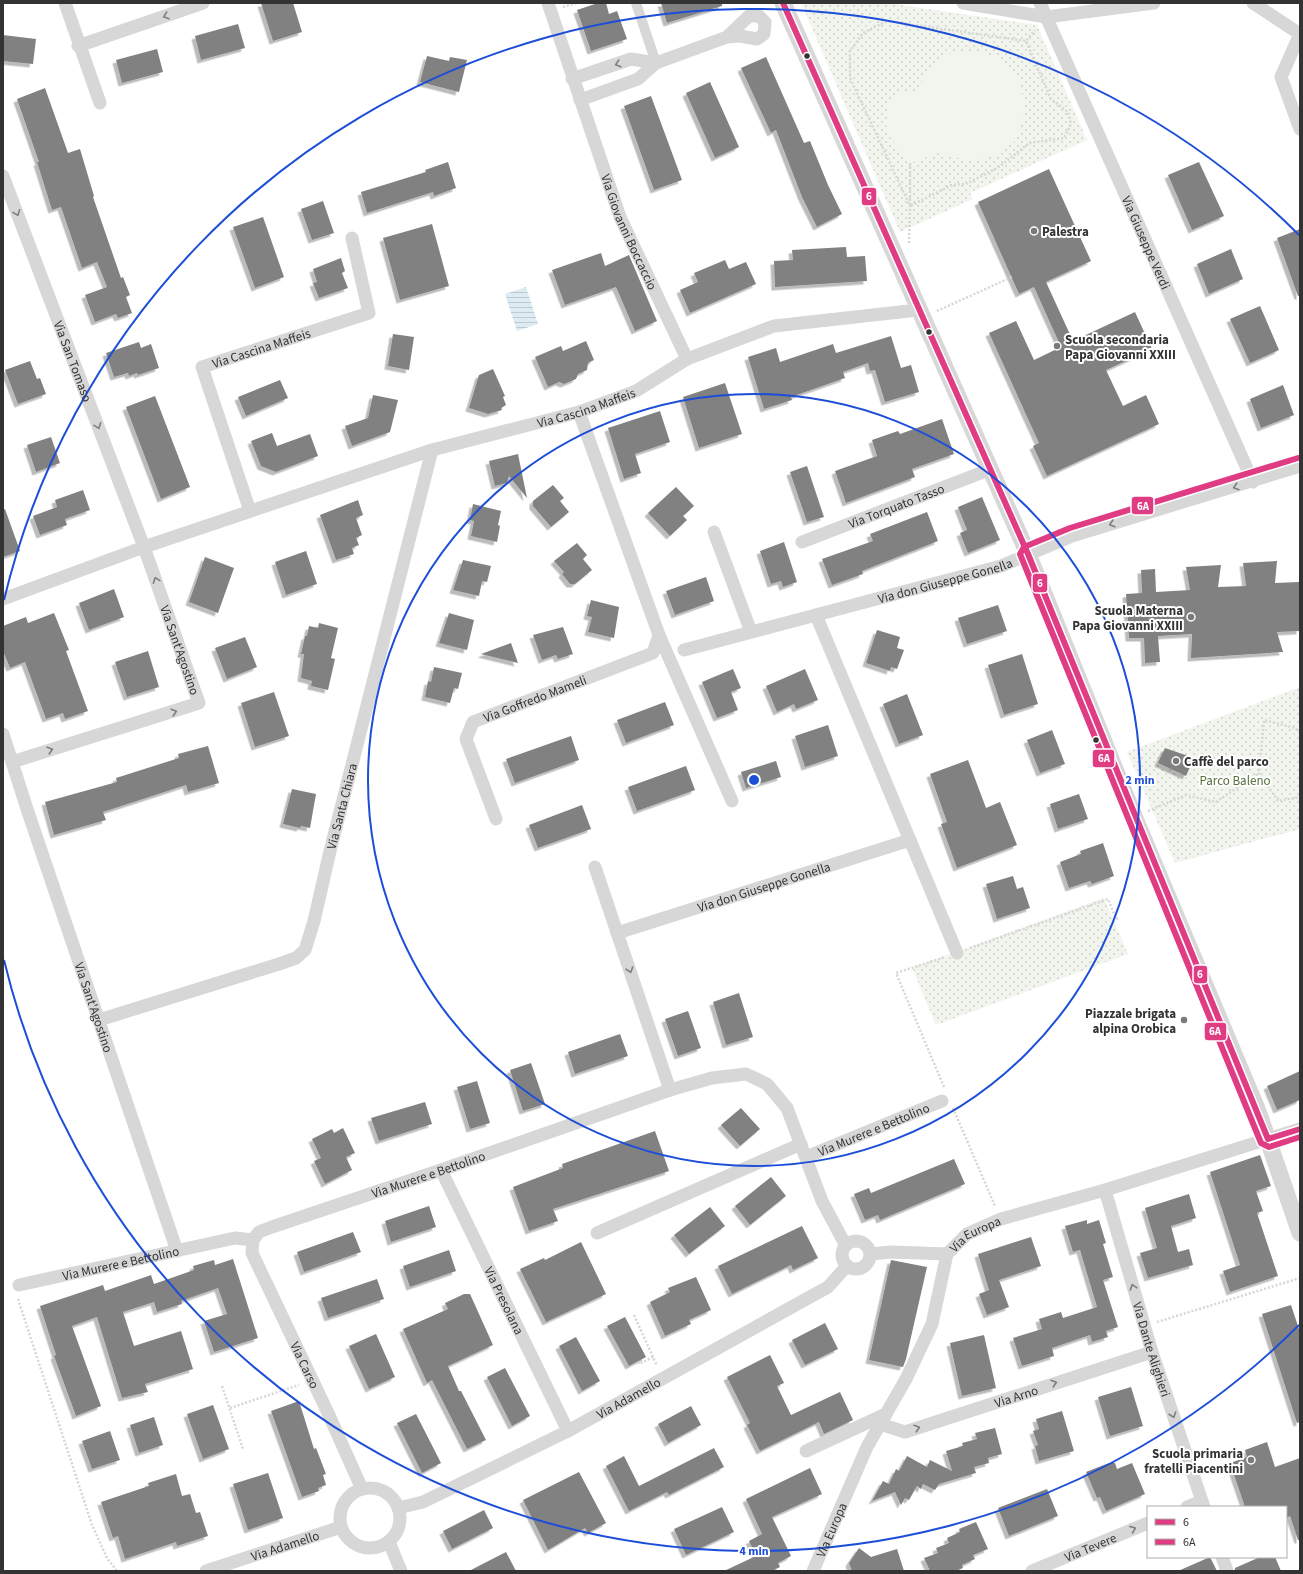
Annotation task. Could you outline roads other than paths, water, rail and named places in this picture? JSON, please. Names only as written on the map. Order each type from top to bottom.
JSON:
[{"type":"street","points":[[65,3],[78,46],[100,103]]},
{"type":"street","points":[[78,46],[203,3]]},
{"type":"street","name":"Via Giovanni Boccaccio","points":[[548,3],[572,79],[620,216],[687,359]]},
{"type":"street","points":[[636,3],[656,63]]},
{"type":"street","points":[[783,3],[1028,554],[1134,816],[1258,1111],[1300,1233]]},
{"type":"street","points":[[962,3],[1046,17],[1154,3]]},
{"type":"street","name":"Via Giuseppe Verdi","points":[[1040,3],[1253,482]]},
{"type":"street","points":[[1254,3],[1300,34],[1281,77],[1300,129]]},
{"type":"street","points":[[580,100],[638,79],[656,63],[727,38]]},
{"type":"street","points":[[572,79],[631,60],[656,63]]},
{"type":"street","name":"Via San Tomaso","points":[[3,176],[144,547]]},
{"type":"street","name":"Via Cascina Maffeis","points":[[250,511],[202,367],[369,313],[352,238]]},
{"type":"street","name":"Via Cascina Maffeis","points":[[3,599],[144,547],[432,450],[579,412],[636,391],[687,359],[774,326],[920,314]]},
{"type":"street","points":[[579,412],[658,635],[732,801]]},
{"type":"street","name":"Via Santa Chiara","points":[[99,1020],[279,964],[296,958],[305,950],[314,921],[330,851],[432,450]]},
{"type":"street","name":"Via don Giuseppe Gonella","points":[[684,650],[1002,566],[1072,536],[1253,482],[1300,466]]},
{"type":"street","name":"Via Torquato Tasso","points":[[802,542],[990,469]]},
{"type":"street","points":[[714,532],[752,632]]},
{"type":"street","name":"Via Sant'Agostino","points":[[12,762],[200,704],[144,547]]},
{"type":"street","points":[[816,615],[957,953]]},
{"type":"street","name":"Via Goffredo Mameli","points":[[496,819],[466,739],[473,722],[653,653],[658,635]]},
{"type":"street","name":"Via Sant'Agostino","points":[[3,734],[178,1251]]},
{"type":"street","name":"Via don Giuseppe Gonella","points":[[617,933],[910,840]]},
{"type":"street","points":[[595,867],[670,1090]]},
{"type":"street","name":"Via Murere e Bettolino","points":[[18,1290],[235,1238],[253,1240],[259,1232],[272,1227],[670,1090],[712,1078],[746,1074],[767,1084],[787,1108],[822,1201],[845,1244]]},
{"type":"street","name":"Via Murere e Bettolino","points":[[806,1157],[946,1099]]},
{"type":"street","name":"Via Europa","points":[[813,1571],[867,1447],[906,1379],[932,1324],[947,1254],[967,1234],[1001,1218],[1105,1190],[1300,1129]]},
{"type":"street","name":"Via Murere e Bettolino","points":[[597,1233],[801,1144]]},
{"type":"street","name":"Via Presolana","points":[[441,1170],[568,1431]]},
{"type":"street","name":"Via Dante Alighieri","points":[[1105,1190],[1152,1352],[1203,1504]]},
{"type":"street","name":"Via Carso","points":[[253,1240],[252,1253],[313,1380],[362,1489]]},
{"type":"street","points":[[855,1240],[866,1244],[870,1254],[867,1265],[857,1270],[846,1267],[841,1256],[845,1244],[855,1240]]},
{"type":"street","points":[[870,1254],[891,1252],[947,1254]]},
{"type":"street","name":"Via Adamello","points":[[398,1508],[423,1502],[568,1431],[828,1287],[846,1267]]},
{"type":"street","name":"Via Arno","points":[[883,1419],[905,1432],[1152,1352]]},
{"type":"street","points":[[806,1451],[883,1419]]},
{"type":"street","points":[[362,1489],[380,1489],[394,1500],[398,1508],[400,1517],[399,1526],[389,1542],[380,1547],[361,1547],[352,1543],[345,1536],[341,1527],[340,1517],[342,1508],[353,1493],[362,1489]]},
{"type":"street","points":[[1192,1506],[1203,1504]]},
{"type":"street","name":"Via Tevere","points":[[1032,1571],[1147,1523]]},
{"type":"street","name":"Via Adamello","points":[[206,1571],[341,1527]]},
{"type":"street","points":[[389,1542],[402,1571]]},
{"type":"street","points":[[1222,1558],[1227,1571]]},
{"type":"place","name":"Palestra","points":[[1034,231]]},
{"type":"place","name":"Scuola secondaria Papa Giovanni XXIII","points":[[1057,346]]},
{"type":"place","name":"Scuola Materna Papa Giovanni XXIII","points":[[1191,617]]},
{"type":"place","name":"Caffè del parco","points":[[1176,761]]},
{"type":"place","name":"Piazzale brigata alpina Orobica","points":[[1184,1020]]},
{"type":"place","name":"Scuola primaria fratelli Piacentini","points":[[1251,1460]]},
{"type":"park label","name":"Parco Baleno","points":[[1235,780]]}]
